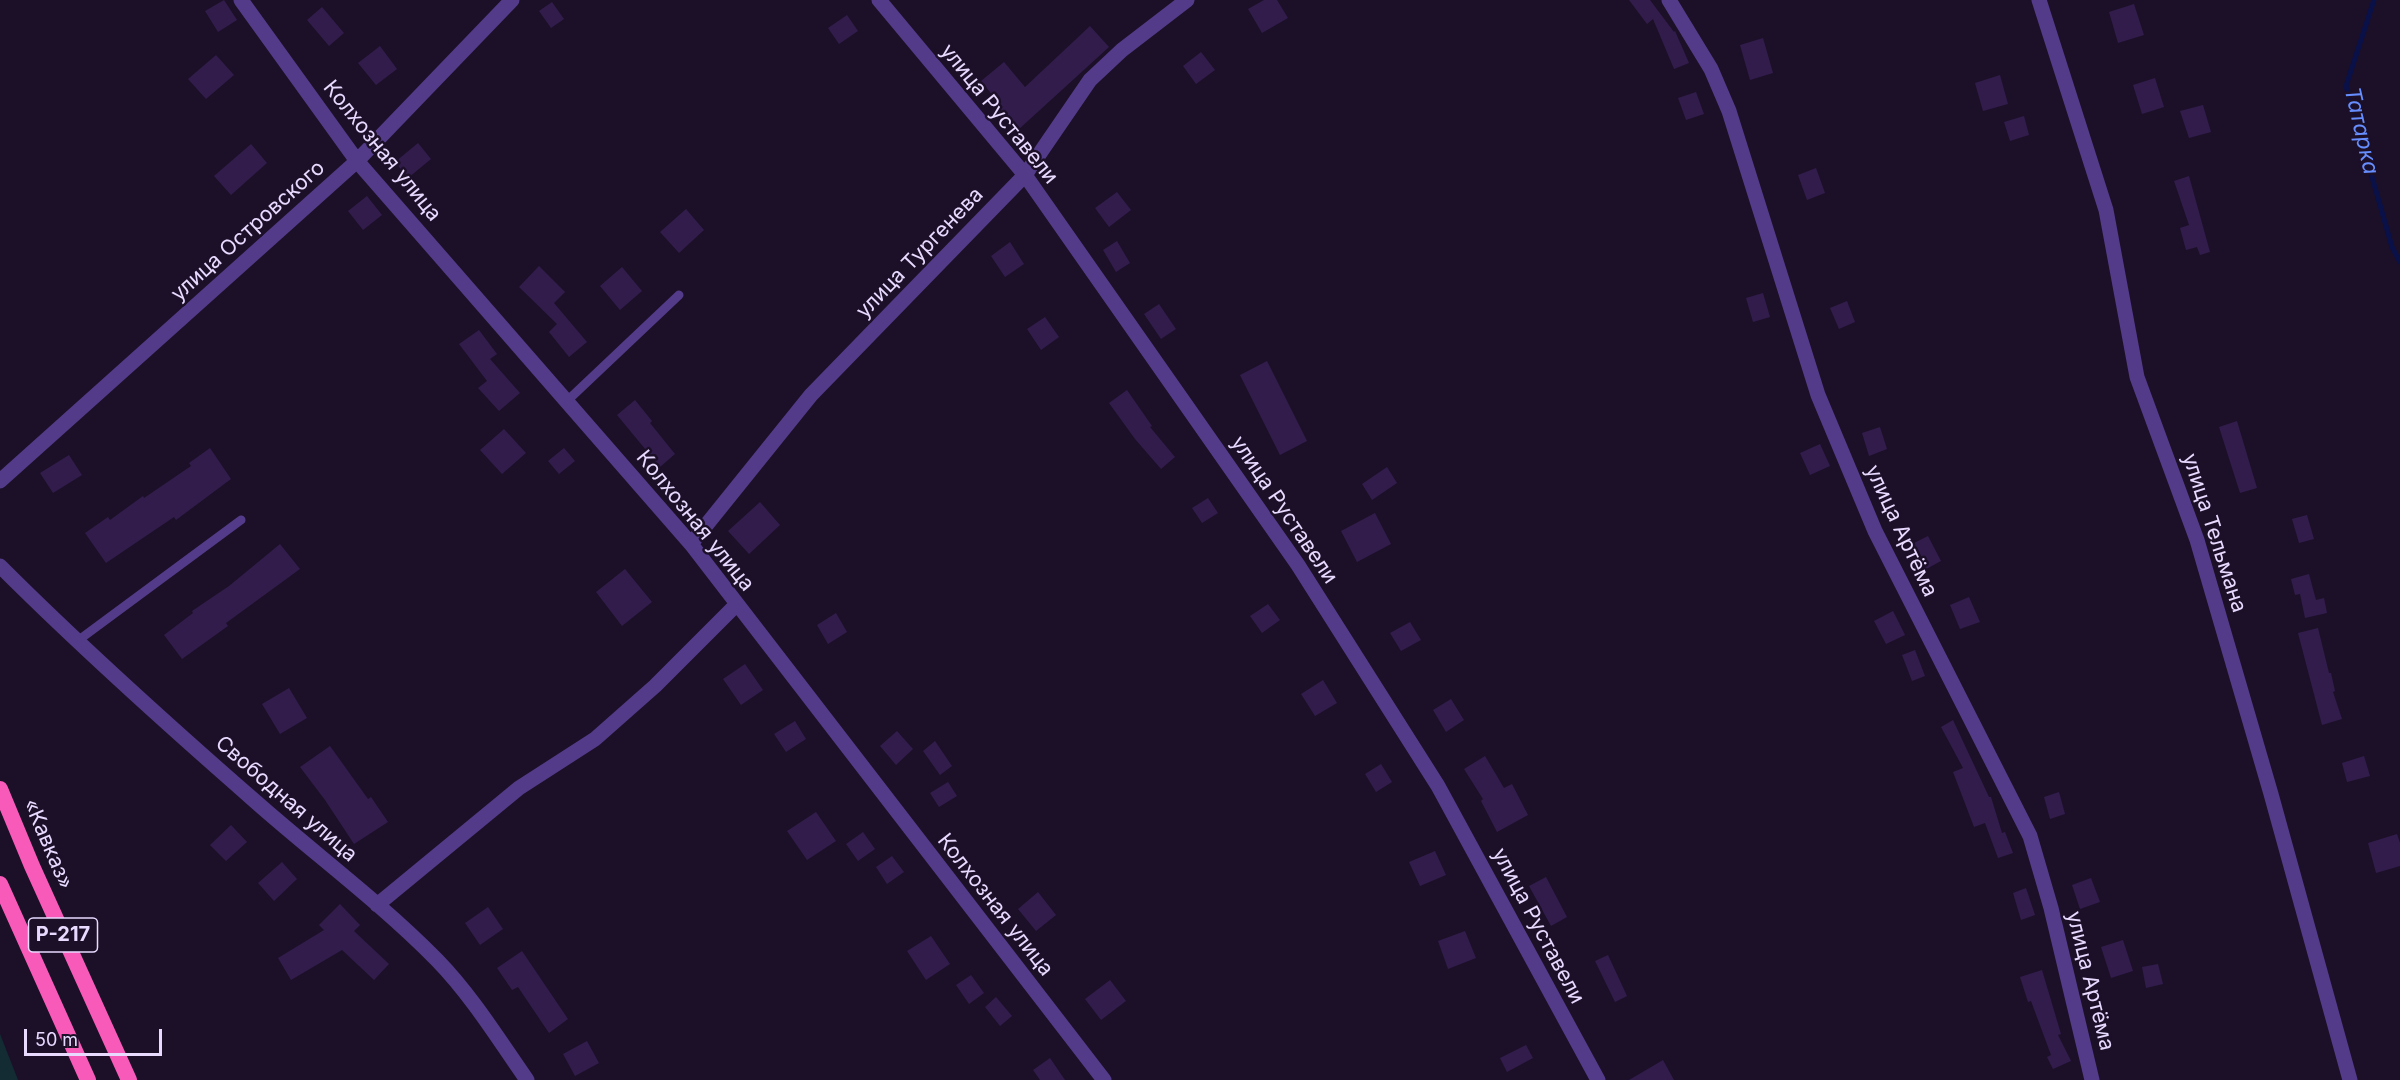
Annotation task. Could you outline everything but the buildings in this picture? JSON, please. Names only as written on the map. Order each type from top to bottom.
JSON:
[{"type":"highway","name":"«Кавказ»","points":[[0,789],[32,866],[129,1080]]},
{"type":"highway","name":"Р-217","points":[[0,884],[88,1080]]},
{"type":"street","name":"Колхозная улица","points":[[241,0],[357,161],[690,544],[1104,1080]]},
{"type":"street","name":"улица Островского","points":[[0,481],[357,161],[512,0]]},
{"type":"street","name":"улица Руставели","points":[[879,0],[1025,175],[1298,565],[1438,786],[1598,1080]]},
{"type":"street","name":"улица Тургенева","points":[[690,544],[811,395],[1025,175],[1089,80],[1122,50],[1187,0]]},
{"type":"street","name":"улица Артёма","points":[[1669,0],[1711,69],[1729,111],[1818,395],[1875,531],[2030,836],[2051,908],[2092,1080]]},
{"type":"street","name":"улица Тельмана","points":[[2039,0],[2106,210],[2138,377],[2197,540],[2271,794],[2350,1080]]},
{"type":"street","name":"Свободная улица","points":[[0,566],[76,642],[438,961],[480,1013],[527,1080]]},
{"type":"street","points":[[377,905],[519,788],[595,740],[655,686],[736,604]]},
{"type":"lane","points":[[567,401],[679,295]]},
{"type":"lane","points":[[76,642],[241,520]]},
{"type":"shaded area","points":[[0,1034],[18,1080],[0,1080]]},
{"type":"waterway","name":"Татарка","points":[[2374,0],[2346,86],[2392,247],[2400,262]]}]
